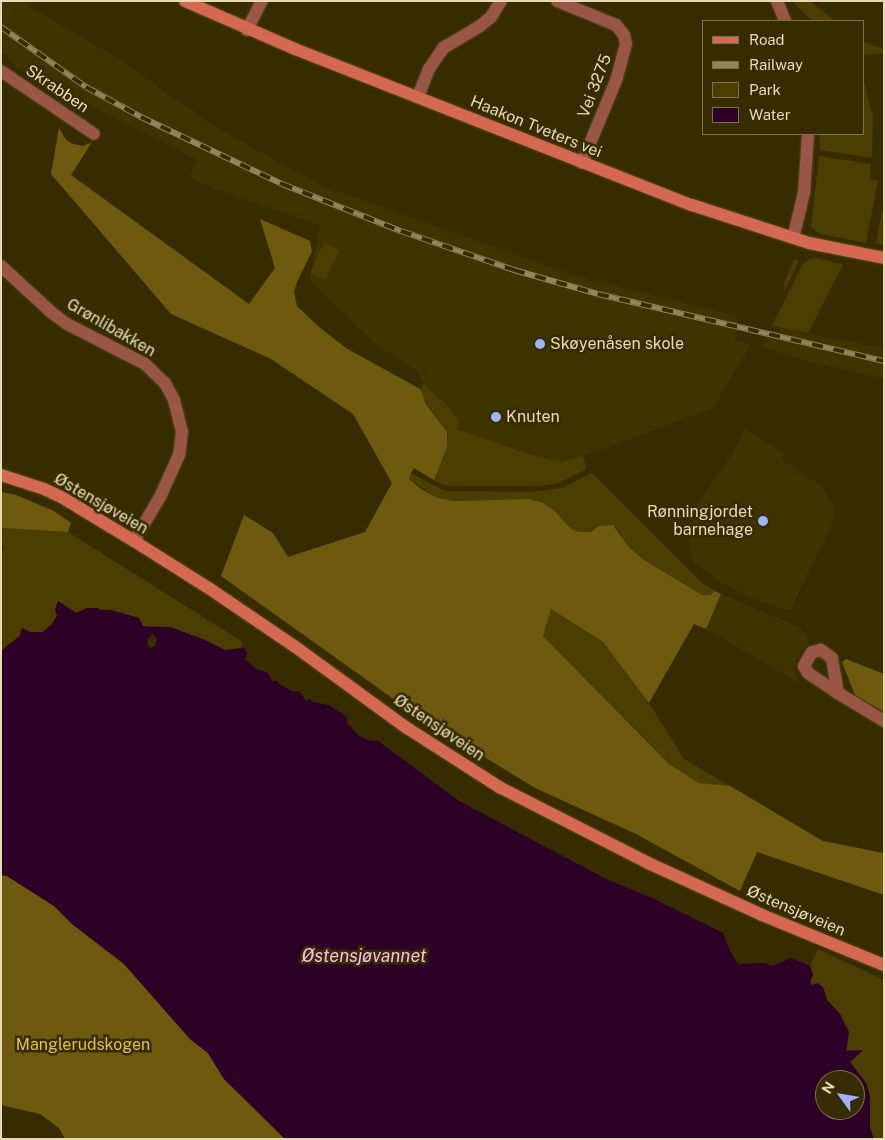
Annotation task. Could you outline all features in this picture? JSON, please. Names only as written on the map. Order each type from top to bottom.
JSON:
[{"type":"main road","name":"Haakon Tveters vei","points":[[185,1],[247,30],[700,208],[793,238],[884,258]]},
{"type":"main road","name":"Østensjøveien","points":[[1,475],[36,486],[63,498],[134,541],[213,591],[294,646],[408,728],[501,788],[648,863],[762,915],[884,965]]},
{"type":"street","points":[[247,30],[262,1]]},
{"type":"street","points":[[418,97],[429,69],[443,48],[480,26],[491,17],[501,1]]},
{"type":"street","name":"Vei 3275","points":[[557,1],[616,25],[624,35],[626,44],[617,78],[582,163]]},
{"type":"street","points":[[777,1],[786,20]]},
{"type":"street","name":"Skrabben","points":[[1,71],[94,134]]},
{"type":"street","points":[[793,238],[804,193],[808,135]]},
{"type":"street","name":"Grønlibakken","points":[[1,266],[45,307],[67,324],[144,364],[165,384],[174,400],[182,432],[179,454],[161,495],[134,541]]},
{"type":"street","points":[[838,693],[884,721]]},
{"type":"shaded area","points":[[1,1],[20,1],[114,56],[220,130],[323,186],[576,276],[736,316],[739,324],[735,340],[750,345],[713,408],[573,460],[562,462],[529,454],[456,429],[459,420],[448,406],[424,384],[417,371],[377,345],[314,285],[311,280],[311,274],[320,225],[215,189],[189,177],[197,160],[72,96],[40,75],[34,82],[28,78],[29,76],[6,59],[8,56],[1,51]]},
{"type":"shaded area","points":[[781,329],[884,348],[884,379],[800,359],[763,347],[770,330],[778,333]]},
{"type":"shaded area","name":"Rønningjordet barnehage","points":[[745,429],[784,454],[781,459],[820,485],[833,504],[834,515],[831,526],[790,611],[745,595],[725,585],[694,563],[689,551],[690,530],[700,500],[731,456]]},
{"type":"shaded area","points":[[721,594],[801,628],[809,642],[800,652],[795,662],[795,674],[799,683],[706,629]]},
{"type":"green space","points":[[792,1],[810,1],[834,20],[811,20]]},
{"type":"green space","points":[[865,42],[884,49],[884,53],[865,55]]},
{"type":"green space","points":[[865,86],[873,116],[872,158],[820,150],[819,135],[865,135]]},
{"type":"green space","points":[[59,128],[66,140],[73,144],[83,146],[92,142],[71,175],[249,304],[275,268],[260,219],[310,241],[312,251],[294,292],[297,306],[319,327],[346,348],[420,389],[426,404],[447,432],[447,447],[434,480],[414,468],[411,473],[409,479],[421,489],[438,498],[455,501],[528,499],[541,502],[554,510],[571,529],[580,532],[591,532],[598,526],[613,525],[629,547],[644,560],[702,595],[710,595],[715,591],[721,594],[706,629],[694,624],[649,703],[603,642],[551,609],[543,636],[669,764],[699,783],[730,786],[823,841],[884,853],[884,895],[757,852],[740,891],[636,834],[535,788],[416,715],[221,576],[244,515],[273,533],[288,557],[365,532],[392,483],[353,414],[271,359],[171,314],[51,174]]},
{"type":"green space","points":[[819,156],[871,164],[870,179],[878,181],[866,243],[820,234],[811,227]]},
{"type":"green space","points":[[884,200],[884,245],[876,243]]},
{"type":"green space","points":[[324,243],[339,250],[325,280],[310,273]]},
{"type":"green space","points":[[816,258],[843,264],[808,333],[772,326],[802,265],[809,259]]},
{"type":"green space","points":[[794,259],[799,261],[784,292],[784,283]]},
{"type":"green space","points":[[424,384],[448,406],[459,420],[457,429],[529,454],[562,462],[583,455],[585,470],[559,483],[541,486],[449,486],[441,484],[434,480],[448,439],[447,432],[420,394],[420,389]]},
{"type":"green space","points":[[411,473],[445,491],[532,492],[561,488],[592,473],[702,583],[715,591],[710,595],[702,595],[644,560],[629,547],[616,527],[598,526],[587,533],[580,532],[571,529],[554,510],[541,502],[528,499],[455,501],[438,498],[409,479]]},
{"type":"green space","points":[[1,492],[16,495],[54,511],[71,523],[68,532],[1,528]]},
{"type":"green space","points":[[1,528],[68,532],[243,642],[241,648],[225,650],[205,640],[170,627],[143,626],[138,618],[111,610],[87,608],[76,613],[58,601],[57,616],[52,624],[43,632],[23,633],[1,650],[1,551],[4,547],[1,542]]},
{"type":"green space","points":[[551,609],[603,642],[649,703],[684,759],[730,786],[699,783],[669,764],[543,636]]},
{"type":"green space","points":[[846,659],[884,674],[884,712],[855,695],[842,662]]},
{"type":"green space","name":"Manglerudskogen","points":[[1,875],[7,876],[54,906],[72,924],[124,964],[190,1039],[208,1053],[224,1079],[285,1139],[65,1139],[59,1128],[40,1114],[1,1105]]},
{"type":"green space","points":[[818,949],[884,980],[884,1139],[874,1139],[870,1128],[870,1096],[865,1082],[865,1070],[856,1070],[850,1062],[863,1050],[846,1051],[848,1042],[840,1014],[827,1000],[823,987],[813,986],[810,982],[813,975],[810,966]]},
{"type":"water","name":"Østensjøvannet","points":[[58,601],[76,613],[87,608],[111,610],[139,618],[143,626],[170,627],[205,640],[225,650],[245,648],[247,654],[245,659],[256,669],[268,673],[272,681],[277,681],[293,692],[299,691],[306,701],[310,699],[313,702],[329,705],[347,717],[347,723],[358,735],[367,740],[378,741],[459,801],[606,879],[652,898],[723,933],[730,951],[738,964],[764,963],[772,966],[791,958],[810,966],[813,975],[810,982],[812,985],[818,983],[823,987],[827,1000],[840,1014],[849,1032],[846,1051],[863,1050],[850,1062],[856,1070],[815,1070],[815,1120],[865,1120],[865,1082],[870,1096],[870,1128],[874,1139],[285,1139],[224,1079],[208,1053],[190,1039],[124,964],[72,924],[54,906],[7,876],[1,875],[1,651],[20,636],[22,628],[30,632],[43,632],[52,624],[57,616],[55,610]],"holes":[[[153,634],[157,639],[155,646],[151,648],[148,646],[147,640]]]},
{"type":"railway","points":[[1,27],[86,87],[141,117],[282,184],[401,231],[514,270],[598,294],[884,361]]},
{"type":"place","name":"Skøyenåsen skole","points":[[540,344]]},
{"type":"place","name":"Knuten","points":[[496,417]]},
{"type":"place","name":"Rønningjordet barnehage","points":[[763,521]]}]
